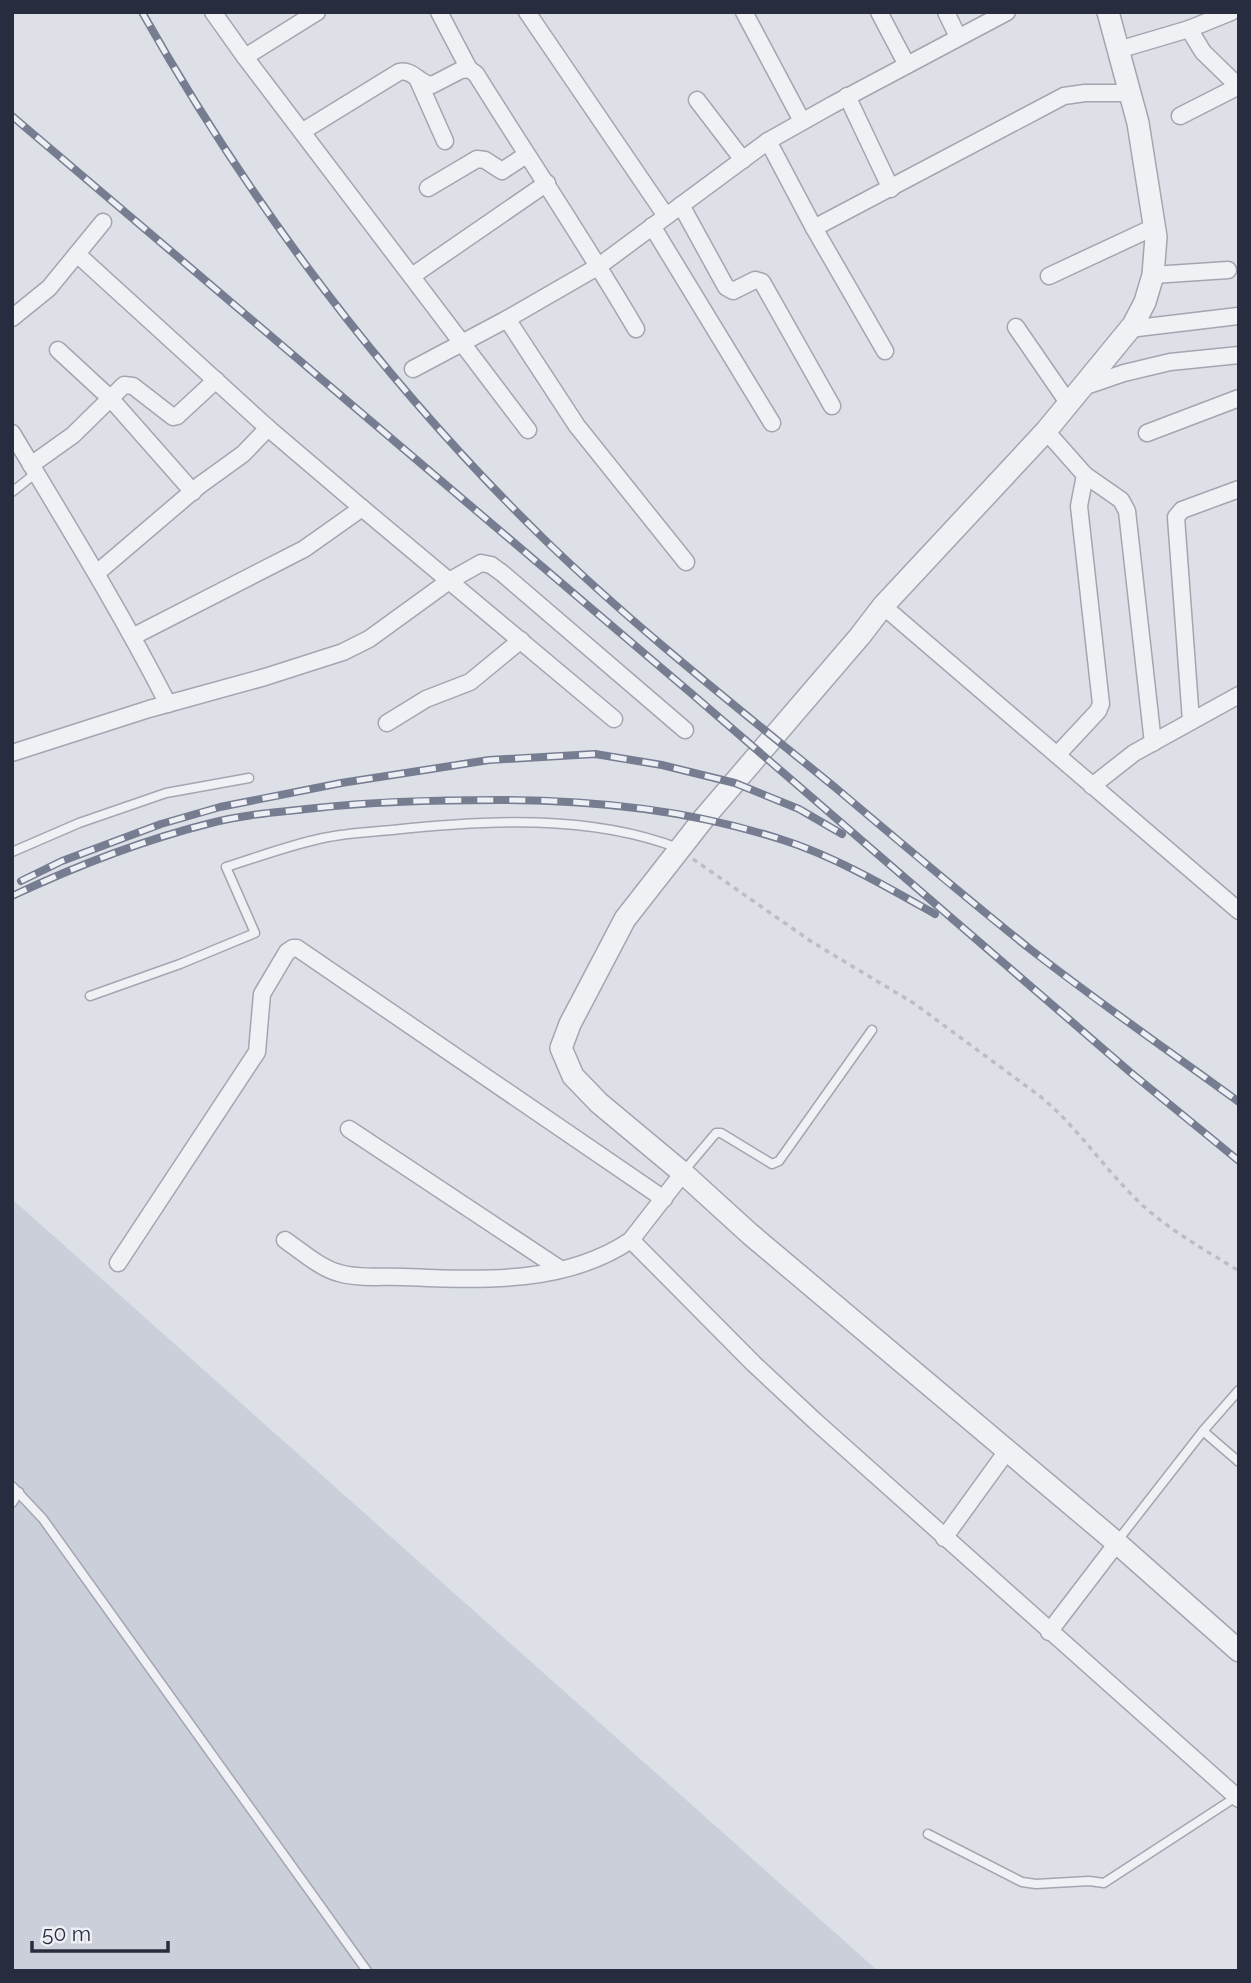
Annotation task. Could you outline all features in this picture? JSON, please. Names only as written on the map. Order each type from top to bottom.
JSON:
[{"type":"street","points":[[213,12],[528,430]]},
{"type":"street","points":[[245,57],[317,12]]},
{"type":"street","points":[[439,12],[469,69],[548,183],[636,329]]},
{"type":"street","points":[[527,12],[659,221],[772,423]]},
{"type":"street","points":[[744,12],[802,121]]},
{"type":"street","points":[[879,12],[908,65]]},
{"type":"street","points":[[946,12],[958,37]]},
{"type":"street","points":[[413,369],[599,266],[768,141],[1007,12]]},
{"type":"street","points":[[1108,12],[1139,122],[1154,227],[1153,275],[1145,302],[1129,329],[1046,431],[883,606],[704,818],[625,919],[570,1024],[561,1048],[573,1076],[599,1103],[1117,1543],[1239,1651]]},
{"type":"street","points":[[1118,50],[1189,29],[1220,14]]},
{"type":"street","points":[[1180,116],[1238,86],[1203,52],[1189,29]]},
{"type":"street","points":[[303,131],[399,72],[410,73],[432,85],[461,70],[469,69]]},
{"type":"street","points":[[417,78],[445,141]]},
{"type":"street","points":[[814,228],[1064,96],[1130,93]]},
{"type":"street","points":[[847,96],[891,189]]},
{"type":"street","points":[[697,100],[743,160]]},
{"type":"street","points":[[768,141],[814,228],[885,351]]},
{"type":"street","points":[[428,188],[477,159],[485,160],[499,171],[527,155]]},
{"type":"street","points":[[412,275],[548,183]]},
{"type":"street","points":[[681,205],[726,287],[733,291],[755,280],[762,282],[832,407]]},
{"type":"street","points":[[12,318],[48,288],[103,222]]},
{"type":"street","points":[[1049,276],[1154,227]]},
{"type":"street","points":[[77,254],[268,428],[614,719]]},
{"type":"street","points":[[1153,275],[1228,270]]},
{"type":"street","points":[[1129,329],[1238,316]]},
{"type":"street","points":[[507,319],[577,426],[686,562]]},
{"type":"street","points":[[1016,327],[1069,404]]},
{"type":"street","points":[[58,350],[111,399],[193,492]]},
{"type":"street","points":[[1083,387],[1124,373],[1170,362],[1239,355]]},
{"type":"street","points":[[34,469],[128,384],[173,417],[216,380]]},
{"type":"street","points":[[1147,433],[1239,398]]},
{"type":"street","points":[[98,572],[243,454],[268,428]]},
{"type":"street","points":[[1046,431],[1085,475],[1121,499],[1127,511],[1153,743]]},
{"type":"street","points":[[12,433],[98,572],[168,704]]},
{"type":"street","points":[[1057,755],[1098,711],[1101,704],[1079,506],[1085,475]]},
{"type":"street","points":[[1191,721],[1176,517],[1181,510],[1239,489]]},
{"type":"street","points":[[134,636],[304,549],[362,508]]},
{"type":"street","points":[[12,753],[342,652],[369,639],[449,581],[481,563],[491,565],[685,730]]},
{"type":"street","points":[[883,606],[1239,911]]},
{"type":"street","points":[[387,723],[426,699],[470,682],[521,639]]},
{"type":"street","points":[[1093,786],[1134,753],[1239,695]]},
{"type":"street","points":[[118,1263],[257,1052],[262,994],[287,952],[293,948],[297,948],[664,1199]]},
{"type":"street","points":[[349,1129],[559,1269]]},
{"type":"street","points":[[285,1240],[331,1270],[352,1275],[494,1279],[529,1276],[559,1269],[620,1248],[632,1240],[683,1173]]},
{"type":"street","points":[[632,1240],[754,1364],[944,1538],[1238,1798]]},
{"type":"street","points":[[944,1538],[1007,1451]]},
{"type":"street","points":[[1049,1632],[1117,1543]]},
{"type":"lane","points":[[12,492],[34,469]]},
{"type":"lane","points":[[12,852],[79,823],[166,793],[249,778]]},
{"type":"lane","points":[[90,996],[180,964],[255,933],[226,867],[313,840],[430,826],[544,822],[620,832],[681,850]]},
{"type":"lane","points":[[683,1173],[716,1133],[721,1133],[764,1161],[772,1164],[779,1161],[872,1030]]},
{"type":"lane","points":[[1117,1543],[1203,1431],[1239,1390]]},
{"type":"lane","points":[[1203,1431],[1239,1462]]},
{"type":"lane","points":[[12,1503],[16,1489]]},
{"type":"lane","points":[[16,1489],[43,1519],[367,1971]]},
{"type":"lane","points":[[928,1834],[1022,1882],[1104,1883],[1238,1798]]},
{"type":"path","points":[[681,850],[821,948],[915,1004],[1041,1097],[1060,1113],[1145,1208],[1180,1234],[1239,1271]]},
{"type":"shaded area","points":[[12,1199],[85,1264],[878,1971],[12,1971]]},
{"type":"railway","points":[[142,12],[228,154],[325,290],[431,420],[545,540],[652,637],[1030,949],[1239,1102]]},
{"type":"railway","points":[[12,116],[692,694],[1130,1072],[1239,1161]]},
{"type":"railway","points":[[21,881],[62,861],[161,824],[220,807],[341,783],[489,760],[595,754],[662,765],[735,783],[799,809],[842,834]]},
{"type":"railway","points":[[12,896],[85,864],[135,846],[237,817],[385,802],[537,800],[679,814],[783,840],[861,873],[935,914]]}]
